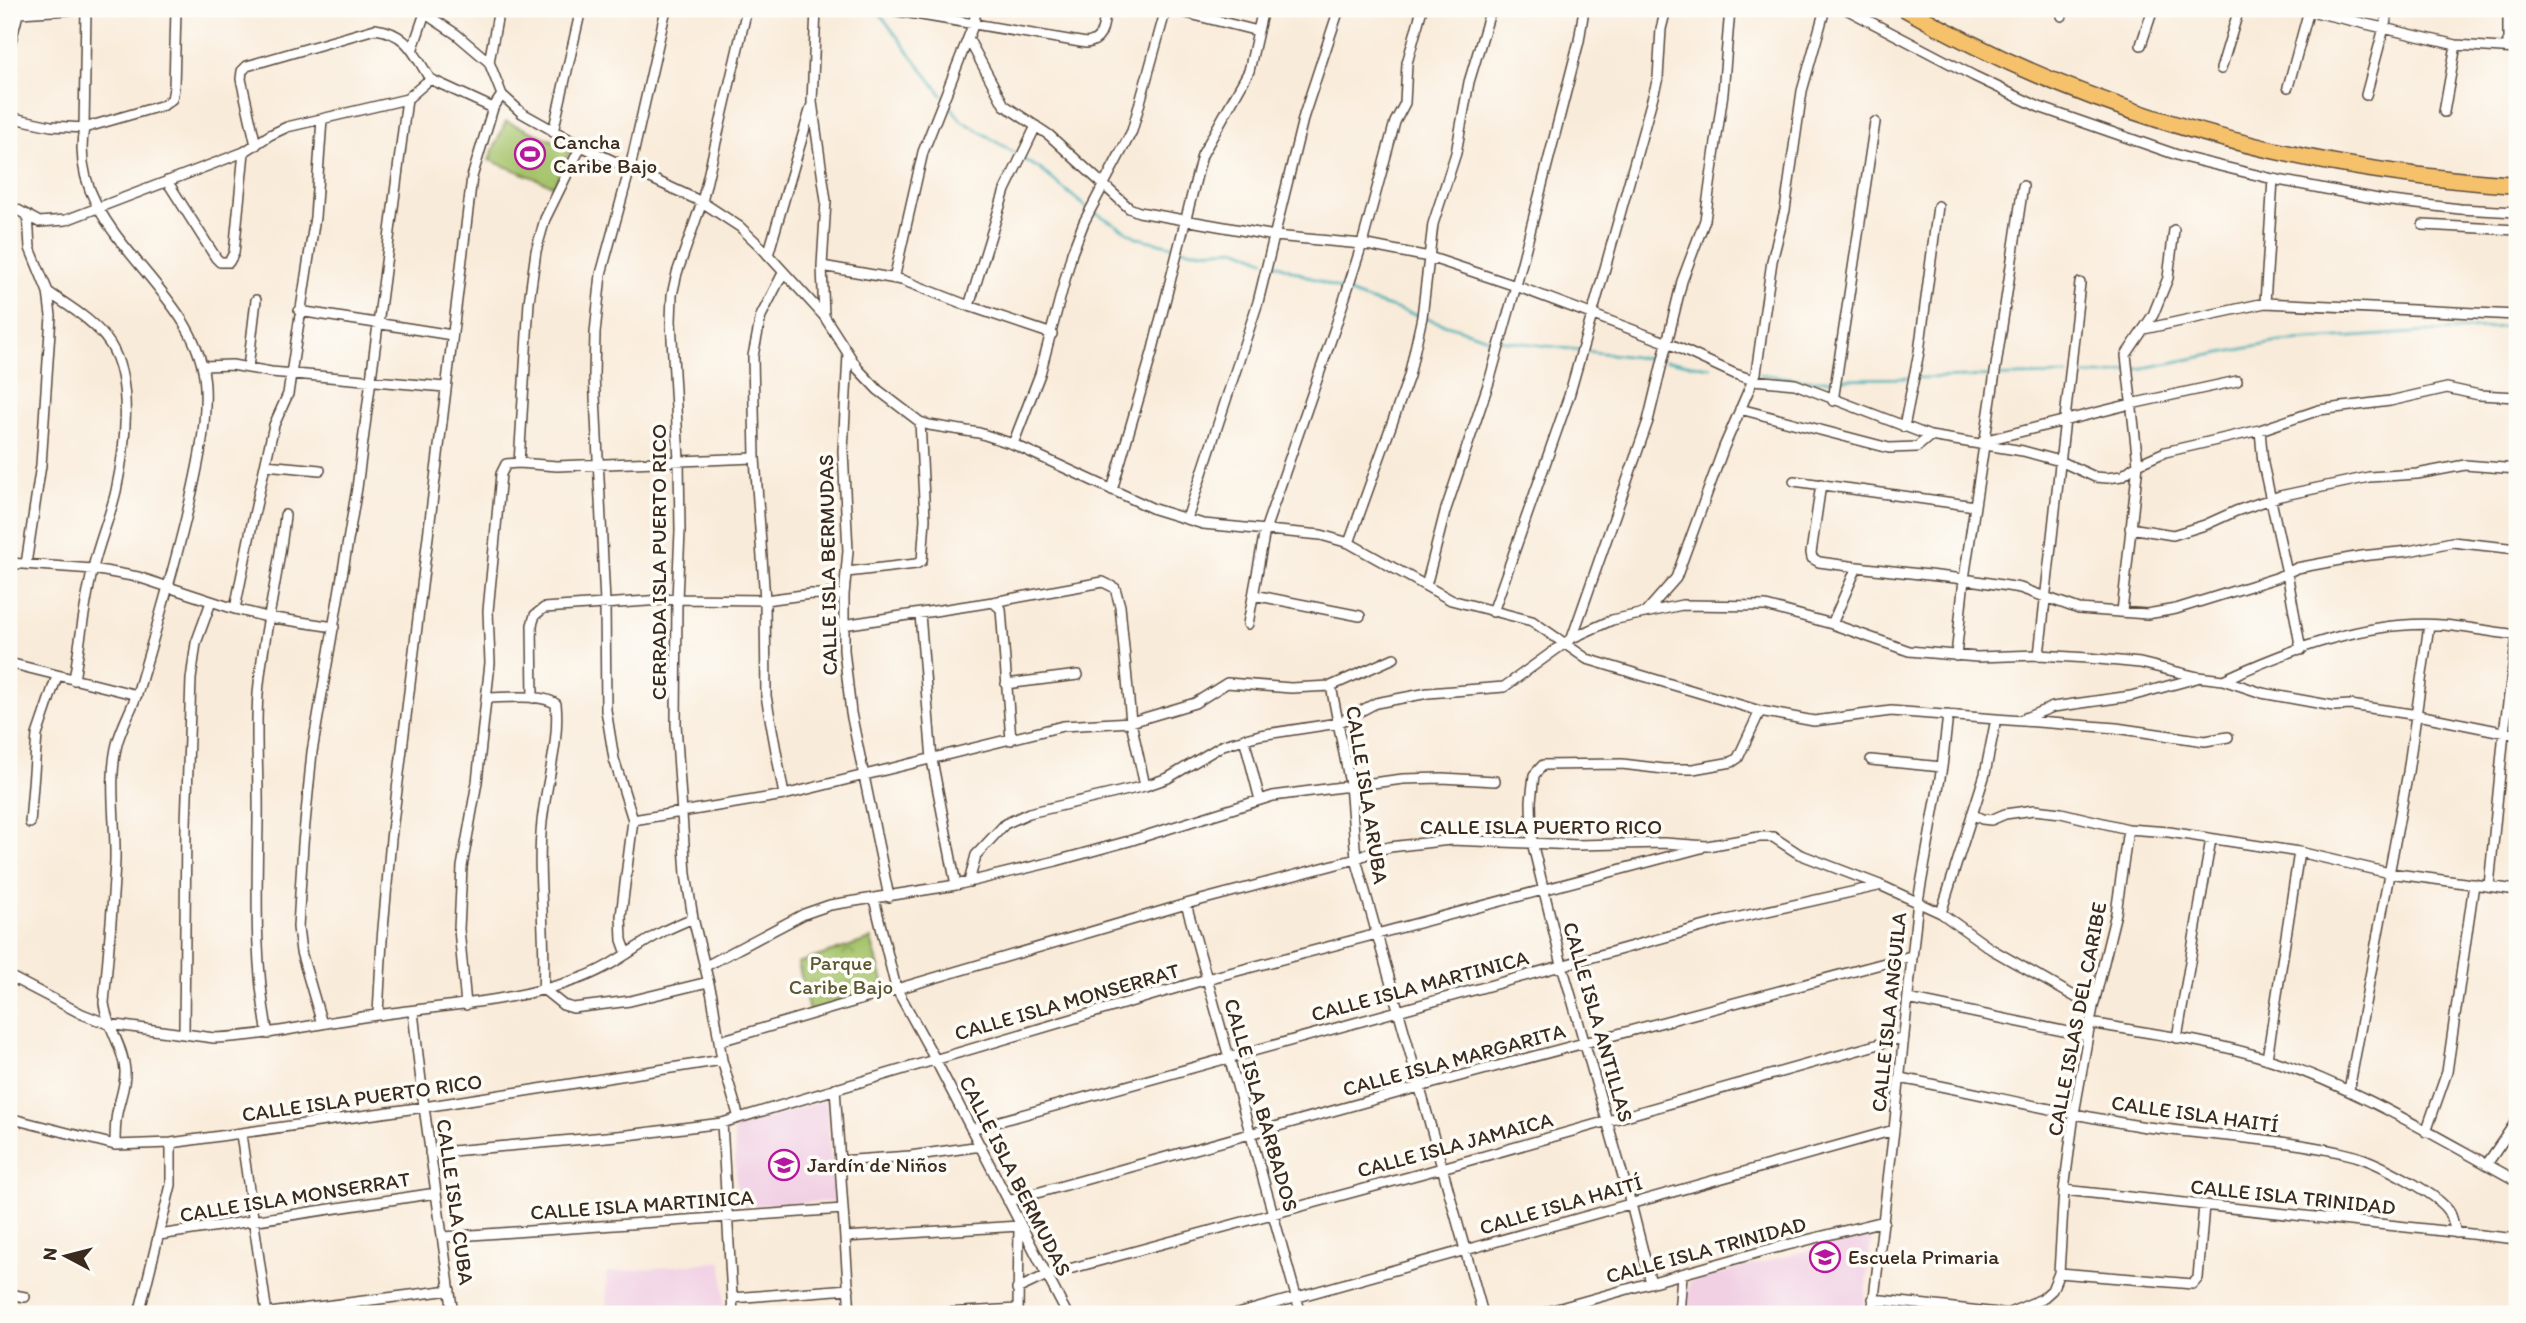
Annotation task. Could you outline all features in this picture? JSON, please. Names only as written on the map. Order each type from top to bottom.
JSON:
[{"type":"highway","points":[[1906,9],[2037,74],[2115,105],[2191,130],[2275,152],[2356,168],[2430,179],[2517,185]]},
{"type":"street","points":[[9,49],[19,11],[87,9],[81,158],[98,209],[170,302],[196,343],[203,366],[204,425],[197,468],[169,588],[137,695],[124,719],[116,747],[115,862],[104,1003],[108,1024],[125,1068],[125,1082],[114,1128],[115,1145]]},
{"type":"street","points":[[9,117],[51,126],[84,128],[164,106],[172,99],[176,9]]},
{"type":"street","points":[[489,62],[499,9]]},
{"type":"street","points":[[554,132],[581,9]]},
{"type":"street","points":[[627,954],[622,940],[621,916],[633,820],[614,759],[606,710],[600,463],[594,375],[595,333],[601,274],[631,168],[666,9]]},
{"type":"street","name":"CERRADA ISLA PUERTO RICO","points":[[739,1118],[722,1060],[686,874],[676,723],[680,531],[671,321],[672,295],[677,273],[702,202],[747,9]]},
{"type":"street","points":[[816,9],[812,102],[826,201],[822,266],[824,316]]},
{"type":"street","points":[[886,9],[1086,43],[1095,42],[1100,37],[1106,9]]},
{"type":"street","points":[[894,279],[923,152],[974,23],[975,9]]},
{"type":"street","points":[[1013,444],[1033,396],[1072,253],[1102,184],[1132,131],[1168,9],[1258,31]]},
{"type":"street","points":[[1112,490],[1152,353],[1202,155],[1249,71],[1264,9]]},
{"type":"street","points":[[1187,519],[1258,302],[1304,115],[1339,9]]},
{"type":"street","points":[[1248,624],[1265,530],[1362,244],[1395,122],[1405,103],[1407,63],[1422,9]]},
{"type":"street","points":[[1349,543],[1409,376],[1422,317],[1433,225],[1456,153],[1469,82],[1491,9]]},
{"type":"street","points":[[1426,586],[1445,512],[1489,382],[1516,286],[1579,41],[1584,9]]},
{"type":"street","points":[[1493,612],[1569,396],[1658,78],[1661,29],[1666,9]]},
{"type":"street","points":[[1569,640],[1648,421],[1682,281],[1705,220],[1723,93],[1730,9]]},
{"type":"street","points":[[1646,612],[1676,578],[1756,373],[1772,261],[1784,210],[1802,91],[1825,9]]},
{"type":"street","points":[[1846,9],[2039,107],[2183,157],[2273,179],[2383,200],[2517,212]]},
{"type":"street","points":[[2141,45],[2153,9]]},
{"type":"street","points":[[2221,69],[2239,9]]},
{"type":"street","points":[[2366,95],[2389,9]]},
{"type":"street","points":[[2288,87],[2305,10],[2456,45],[2512,48],[2508,9]]},
{"type":"street","points":[[413,48],[422,11],[489,62],[502,95],[522,113],[581,146],[702,202],[740,228],[824,316],[858,369],[878,390],[920,422],[979,433],[1013,444],[1154,509],[1203,524],[1321,535],[1349,543],[1464,606],[1532,621],[1569,640],[1587,659],[1659,678],[1760,711],[1814,721],[1891,711],[2116,728],[2204,741],[2228,737]]},
{"type":"street","points":[[256,145],[241,79],[242,71],[247,66],[375,29],[386,30],[413,48],[430,79],[492,108]]},
{"type":"street","points":[[968,38],[1004,105],[1049,135],[1129,208],[1139,212],[1275,236],[1362,244],[1429,257],[1516,286],[1668,343],[1753,380],[1795,384],[1833,401],[1930,436],[2023,451],[2060,461],[2095,477],[2122,475],[2138,464],[2165,452],[2260,430],[2319,410],[2390,401],[2447,388],[2479,396],[2517,397]]},
{"type":"street","points":[[2444,112],[2456,45]]},
{"type":"street","points":[[9,205],[39,222],[66,220],[244,152],[287,127],[408,99],[430,79]]},
{"type":"street","points":[[379,1014],[391,839],[472,177],[492,108],[502,95]]},
{"type":"street","points":[[322,1024],[301,952],[298,927],[303,844],[312,752],[356,488],[408,99]]},
{"type":"street","points":[[768,255],[812,102]]},
{"type":"street","points":[[235,609],[274,425],[288,394],[317,197],[322,119]]},
{"type":"street","points":[[1833,401],[1875,122]]},
{"type":"street","points":[[969,306],[1005,190],[1036,126]]},
{"type":"street","points":[[520,463],[529,302],[536,251],[545,219],[581,146]]},
{"type":"street","points":[[167,181],[216,258],[220,262],[229,262],[234,253],[244,152]]},
{"type":"street","points":[[2265,303],[2273,179]]},
{"type":"street","points":[[1956,656],[1981,443],[2023,186]]},
{"type":"street","points":[[1904,427],[1919,352],[1938,206]]},
{"type":"street","points":[[26,564],[41,465],[51,316],[48,292],[30,247],[28,215]]},
{"type":"street","points":[[2423,225],[2517,230]]},
{"type":"street","points":[[2122,612],[2138,464],[2126,355],[2144,329],[2168,278],[2174,230]]},
{"type":"street","points":[[822,266],[894,279],[1052,334]]},
{"type":"street","points":[[783,272],[761,316],[753,356],[755,458],[765,600],[766,696],[784,795]]},
{"type":"street","points":[[2039,655],[2080,283]]},
{"type":"street","points":[[48,292],[92,323],[110,345],[122,375],[125,412],[122,458],[93,569],[74,680]]},
{"type":"street","points":[[248,368],[256,300]]},
{"type":"street","points":[[2144,329],[2265,303],[2517,315]]},
{"type":"street","points":[[299,311],[452,335]]},
{"type":"street","name":"CALLE ISLA BERMUDAS","points":[[848,354],[843,451],[848,551],[843,625],[851,713],[888,897]]},
{"type":"street","points":[[203,366],[232,365],[291,374],[445,387]]},
{"type":"street","points":[[1981,443],[2065,420],[2236,381]]},
{"type":"street","points":[[1740,409],[1889,448],[1917,447],[1930,436]]},
{"type":"street","points":[[847,572],[922,561],[925,519],[920,422]]},
{"type":"street","points":[[2260,430],[2263,464],[2301,650]]},
{"type":"street","points":[[466,1005],[459,929],[462,867],[477,782],[490,663],[488,611],[501,474],[506,464],[557,466],[755,458]]},
{"type":"street","points":[[265,465],[320,470]]},
{"type":"street","points":[[2130,528],[2174,534],[2205,525],[2271,498],[2356,479],[2417,474],[2453,466],[2517,469]]},
{"type":"street","points":[[1794,481],[1975,506]]},
{"type":"street","points":[[1821,484],[1811,553],[1812,558],[1819,562],[2020,588],[2079,609],[2147,614],[2176,609],[2297,568],[2452,542],[2517,549]]},
{"type":"street","points":[[268,1034],[258,967],[256,907],[258,695],[267,617],[282,548],[285,515]]},
{"type":"street","points":[[9,566],[26,564],[93,569],[138,577],[235,609],[267,617],[334,627]]},
{"type":"street","points":[[1832,624],[1857,567]]},
{"type":"street","points":[[843,625],[1103,582],[1115,587],[1120,606],[1131,722],[1146,786]]},
{"type":"street","points":[[533,698],[531,625],[535,615],[544,608],[677,599],[765,600],[811,594],[844,594]]},
{"type":"street","points":[[1254,595],[1360,616]]},
{"type":"street","points":[[993,601],[1001,609],[1011,740]]},
{"type":"street","points":[[184,1032],[186,825],[191,679],[197,643],[211,602]]},
{"type":"street","points":[[969,882],[976,855],[1005,824],[1029,813],[1146,786],[1168,778],[1223,745],[1244,738],[1338,723],[1376,703],[1428,692],[1504,687],[1569,640],[1612,620],[1682,605],[1766,606],[1832,624],[1909,651],[1992,658],[2039,655],[2140,663],[2223,680],[2262,693],[2322,704],[2418,715],[2517,735]]},
{"type":"street","points":[[920,614],[932,760],[956,885]]},
{"type":"street","points":[[2349,1090],[2418,715],[2429,625]]},
{"type":"street","points":[[2223,680],[2347,633],[2429,625],[2517,636],[2515,684],[2504,732],[2489,886]]},
{"type":"street","points":[[633,820],[784,795],[1063,726],[1131,722],[1195,703],[1227,683],[1291,688],[1332,685],[1394,657]]},
{"type":"street","points":[[9,663],[137,695]]},
{"type":"street","points":[[1006,684],[1078,675]]},
{"type":"street","points":[[30,822],[37,735],[57,676]]},
{"type":"street","points":[[2019,720],[2053,707],[2131,696],[2198,677]]},
{"type":"street","name":"CALLE ISLA ARUBA","points":[[1332,685],[1350,784],[1356,859],[1483,1314]]},
{"type":"street","points":[[486,698],[550,699],[556,704],[549,788],[542,822],[545,962],[543,989]]},
{"type":"street","name":"CALLE ISLA ANTILLAS","points":[[1651,1283],[1608,1120],[1562,965],[1532,842],[1531,801],[1534,775],[1543,765],[1586,764],[1693,769],[1732,762],[1738,758],[1760,711]]},
{"type":"street","name":"CALLE ISLA ANGUILA","points":[[1872,1314],[1900,1078],[1911,956],[1948,715]]},
{"type":"street","points":[[1941,914],[1985,774],[1996,719]]},
{"type":"street","points":[[1244,738],[1260,800]]},
{"type":"street","points":[[1871,760],[1942,767]]},
{"type":"street","points":[[704,967],[804,914],[830,905],[969,882],[1129,841],[1260,800],[1350,784],[1442,778],[1495,781]]},
{"type":"street","points":[[1972,814],[1991,820],[2005,814],[2034,810],[2061,813],[2129,829],[2299,852],[2389,873],[2517,890]]},
{"type":"street","name":"CALLE ISLAS DEL CARIBE","points":[[2059,1273],[2064,1189],[2074,1114],[2093,1007],[2116,913],[2129,829]]},
{"type":"street","name":"CALLE ISLA PUERTO RICO","points":[[720,1041],[1186,904],[1356,859],[1390,846],[1450,840],[1707,846],[1773,837],[1799,854],[1918,901],[2045,982],[2093,1007]]},
{"type":"street","points":[[2177,1038],[2211,839]]},
{"type":"street","name":"CALLE ISLA MONSERRAT","points":[[430,1153],[628,1135],[722,1123],[1207,979],[1543,889],[1595,878],[1707,846]]},
{"type":"street","points":[[2267,1059],[2299,852]]},
{"type":"street","points":[[2426,1132],[2447,1072],[2474,884]]},
{"type":"street","name":"CALLE ISLA MARTINICA","points":[[971,1129],[1727,920],[1880,885]]},
{"type":"street","name":"CALLE ISLA BERMUDAS","points":[[874,899],[896,988],[1067,1314]]},
{"type":"street","name":"CALLE ISLA BARBADOS","points":[[1186,904],[1301,1314]]},
{"type":"street","points":[[9,975],[82,1014],[108,1024],[214,1038],[268,1034],[379,1014],[466,1005],[543,989],[603,969],[664,931],[693,918]]},
{"type":"street","name":"CALLE ISLA MARGARITA","points":[[1007,1201],[1419,1087],[1911,956]]},
{"type":"street","points":[[543,989],[563,1005],[573,1008],[630,1001],[708,982]]},
{"type":"street","points":[[1908,999],[2087,1036]]},
{"type":"street","name":"CALLE ISLA CUBA","points":[[413,1012],[453,1314]]},
{"type":"street","points":[[2090,1023],[2177,1038],[2267,1059],[2349,1090],[2517,1181]]},
{"type":"street","name":"CALLE ISLA JAMAICA","points":[[1017,1289],[1046,1275],[1442,1168],[1904,1037]]},
{"type":"street","name":"CALLE ISLA PUERTO RICO","points":[[9,1118],[115,1145],[171,1143],[722,1060]]},
{"type":"street","name":"CALLE ISLA HAITÍ","points":[[1900,1078],[2074,1114],[2292,1144],[2356,1156],[2401,1176],[2440,1201],[2449,1212],[2456,1233]]},
{"type":"street","points":[[835,1088],[850,1314]]},
{"type":"street","points":[[2487,1164],[2517,1121]]},
{"type":"street","points":[[722,1123],[733,1314]]},
{"type":"street","name":"CALLE ISLA HAITÍ","points":[[1237,1314],[1894,1130]]},
{"type":"street","points":[[241,1134],[265,1314],[450,1290]]},
{"type":"street","points":[[139,1314],[171,1185],[171,1143]]},
{"type":"street","points":[[840,1161],[910,1156],[981,1146]]},
{"type":"street","name":"CALLE ISLA TRINIDAD","points":[[2064,1189],[2517,1239]]},
{"type":"street","name":"CALLE ISLA MONSERRAT","points":[[159,1235],[436,1193]]},
{"type":"street","points":[[1873,1299],[2007,1314],[2042,1299],[2052,1290],[2059,1273],[2193,1284],[2197,1282],[2204,1205]]},
{"type":"street","name":"CALLE ISLA MARTINICA","points":[[443,1237],[843,1209]]},
{"type":"street","name":"CALLE ISLA TRINIDAD","points":[[1539,1314],[1767,1250],[1884,1221]]},
{"type":"street","points":[[845,1237],[1019,1226],[1018,1312],[927,1314]]},
{"type":"street","points":[[1679,1314],[1682,1275]]},
{"type":"street","points":[[732,1298],[849,1289]]},
{"type":"street","points":[[9,1294],[25,1297]]},
{"type":"shaded area","name":"Jardín de Niños","points":[[826,1100],[835,1201],[737,1206],[734,1129]]},
{"type":"shaded area","name":"Escuela Primaria","points":[[1872,1233],[1863,1314],[1687,1314],[1689,1282]]},
{"type":"shaded area","points":[[722,1261],[725,1314],[607,1314],[606,1273]]},
{"type":"green space","name":"Cancha Caribe Bajo","points":[[506,121],[571,148],[554,186],[489,160]]},
{"type":"green space","name":"Parque Caribe Bajo","points":[[871,939],[885,988],[809,1012],[798,963]]},
{"type":"waterway","points":[[876,9],[942,95]]},
{"type":"waterway","points":[[946,100],[961,120],[1018,155]]},
{"type":"waterway","points":[[1023,159],[1040,169],[1087,208]]},
{"type":"waterway","points":[[1093,211],[1138,238],[1176,247]]},
{"type":"waterway","points":[[1182,249],[1239,249],[1264,260]]},
{"type":"waterway","points":[[1271,262],[1365,299],[1419,316]]},
{"type":"waterway","points":[[1425,318],[1491,339],[1579,350]]},
{"type":"waterway","points":[[2074,375],[2107,375],[2279,342],[2517,326]]},
{"type":"waterway","points":[[1586,351],[1659,360]]},
{"type":"waterway","points":[[1665,361],[1711,367]]},
{"type":"waterway","points":[[1738,371],[1753,373]]},
{"type":"waterway","points":[[1759,374],[1833,380]]},
{"type":"waterway","points":[[1916,378],[2067,375]]},
{"type":"waterway","points":[[1839,379],[1910,378]]},
{"type":"place","name":"Cancha Caribe Bajo","points":[[530,154]]},
{"type":"place","name":"Jardín de Niños","points":[[784,1165]]},
{"type":"place","name":"Escuela Primaria","points":[[1825,1257]]}]
